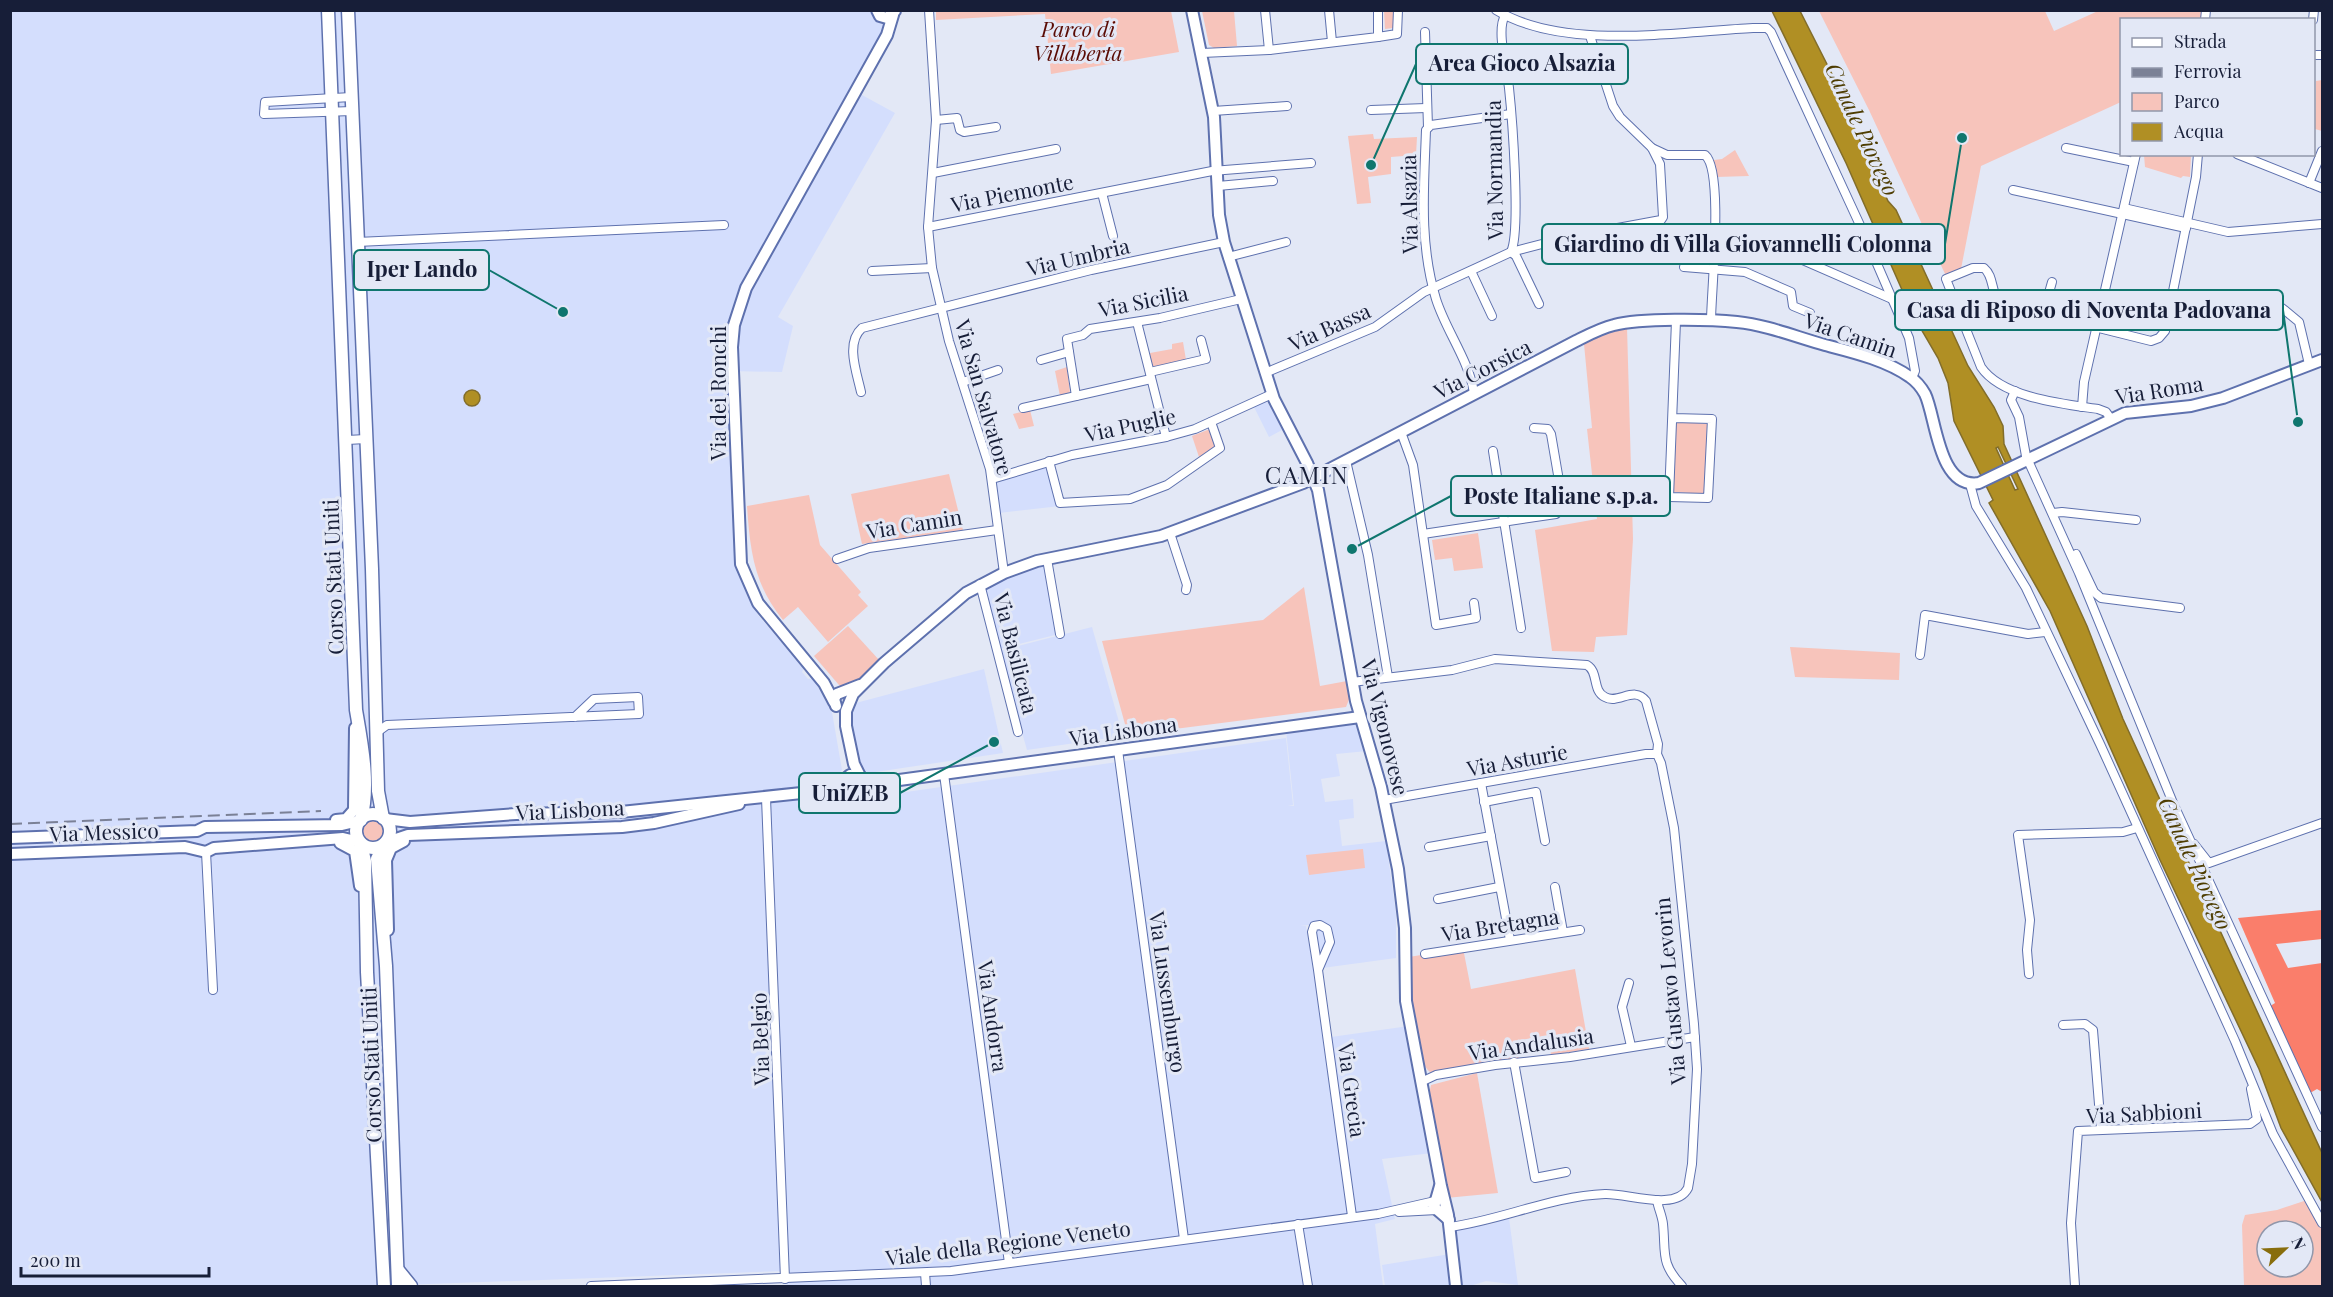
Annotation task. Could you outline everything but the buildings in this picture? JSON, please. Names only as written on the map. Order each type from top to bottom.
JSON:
[{"type":"main road","name":"Corso Stati Uniti","points":[[328,10],[356,710],[361,739],[364,793],[360,820]]},
{"type":"main road","name":"Corso Stati Uniti","points":[[348,10],[378,802],[384,818]]},
{"type":"main road","points":[[371,814],[384,818],[390,830],[385,843],[370,848],[360,843],[356,831],[360,820],[371,814]]},
{"type":"main road","name":"Corso Stati Uniti","points":[[360,843],[366,889],[364,915],[383,1287]]},
{"type":"main road","name":"Corso Stati Uniti","points":[[385,843],[377,860],[386,966],[398,1287]]},
{"type":"main road","points":[[397,1269],[411,1287]]},
{"type":"street","name":"Via Vigonovese","points":[[1192,10],[1213,111],[1224,242],[1272,394],[1313,477],[1328,538],[1352,682],[1384,800],[1402,900],[1406,1001],[1441,1186],[1440,1205],[1449,1224],[1456,1287]]},
{"type":"street","points":[[1265,10],[1269,50]]},
{"type":"street","points":[[1329,10],[1332,42]]},
{"type":"street","points":[[1378,10],[1378,37]]},
{"type":"street","points":[[1202,53],[1269,50],[1397,34],[1398,10]]},
{"type":"street","points":[[1496,10],[1505,15],[1576,36],[1767,28],[1779,44],[1909,338],[1915,371],[1912,378]]},
{"type":"street","name":"Via San Salvatore","points":[[929,11],[936,120],[928,226],[932,268],[941,309],[992,479],[1004,573]]},
{"type":"street","name":"Via dei Ronchi","points":[[878,13],[886,18],[895,12]]},
{"type":"street","name":"Via dei Ronchi","points":[[846,726],[824,683],[758,603],[746,582],[741,564],[737,511],[734,325],[740,303],[762,257],[884,40],[895,12]]},
{"type":"street","name":"Via dei Ronchi","points":[[878,13],[884,40]]},
{"type":"street","name":"Via Normandia","points":[[1505,15],[1501,29],[1511,114],[1515,199],[1510,252]]},
{"type":"street","points":[[1425,32],[1428,127]]},
{"type":"street","points":[[1590,36],[1613,106],[1620,117],[1652,148],[1667,155],[1701,155],[1710,160],[1715,233],[1711,321]]},
{"type":"street","points":[[351,97],[265,102],[264,114],[352,111]]},
{"type":"street","points":[[1213,111],[1287,106]]},
{"type":"street","points":[[1371,110],[1426,108]]},
{"type":"street","name":"Via Alsazia","points":[[1474,393],[1473,384],[1433,288],[1424,248],[1428,127],[1511,114]]},
{"type":"street","points":[[936,120],[957,118],[960,130],[964,132],[996,127]]},
{"type":"street","name":"Via Bassa","points":[[1265,373],[1375,327],[1433,288],[1510,252],[1569,237],[1661,219],[1661,174],[1652,148]]},
{"type":"street","points":[[2066,148],[2120,156]]},
{"type":"street","points":[[933,173],[1056,149]]},
{"type":"street","points":[[2309,183],[2322,151]]},
{"type":"street","points":[[2052,282],[2043,314],[2151,341],[2162,336],[2186,225],[2198,156]]},
{"type":"street","points":[[2241,156],[2322,188]]},
{"type":"street","points":[[2082,406],[2084,382],[2135,158]]},
{"type":"street","points":[[1218,170],[1311,164]]},
{"type":"street","name":"Via Piemonte","points":[[928,226],[1218,170]]},
{"type":"street","points":[[1218,186],[1274,182]]},
{"type":"street","points":[[2013,190],[2228,232],[2322,224]]},
{"type":"street","name":"Via Piemonte","points":[[1102,193],[1113,236]]},
{"type":"street","points":[[357,242],[724,225]]},
{"type":"street","points":[[1715,233],[1760,235],[1766,244],[1892,299]]},
{"type":"street","name":"Via Umbria","points":[[861,392],[853,347],[858,332],[870,326],[1091,270],[1224,242]]},
{"type":"street","points":[[1228,257],[1286,242]]},
{"type":"street","points":[[1510,252],[1516,256],[1539,304]]},
{"type":"street","points":[[1684,267],[1745,272],[1791,292],[1795,308],[1810,313]]},
{"type":"street","name":"Via Roma","points":[[2043,314],[2002,304],[1996,300],[1989,273],[1980,267],[1946,279],[1981,367],[1991,378],[2015,391],[2057,403],[2106,412],[2111,419],[2125,413],[2191,406],[2223,398],[2309,364],[2322,362]]},
{"type":"street","points":[[872,271],[932,268]]},
{"type":"street","points":[[1471,271],[1492,316]]},
{"type":"street","name":"Via Sicilia","points":[[1069,352],[1067,339],[1083,335],[1090,329],[1137,322],[1241,299]]},
{"type":"street","points":[[2282,308],[2299,322],[2309,364]]},
{"type":"street","points":[[1673,418],[1712,419],[1708,498],[1670,496],[1676,321]]},
{"type":"street","name":"Via Camin","points":[[1676,321],[1737,322],[1784,332],[1873,360],[1912,378],[1927,400],[1942,454],[1960,479],[1974,483]]},
{"type":"street","name":"Via Corsica","points":[[845,698],[953,603],[980,584],[1004,573],[1047,559],[1170,533],[1251,504],[1347,461],[1474,393],[1604,328],[1627,322],[1676,321]]},
{"type":"street","points":[[1137,322],[1166,437]]},
{"type":"street","points":[[1023,408],[1151,376],[1206,359],[1201,340]]},
{"type":"street","points":[[1041,360],[1069,352],[1076,396]]},
{"type":"street","points":[[963,382],[998,373]]},
{"type":"street","points":[[2015,391],[2012,400],[2019,417],[2023,462],[2053,513],[2142,731],[2322,1126]]},
{"type":"street","name":"Via Puglie","points":[[992,479],[1049,461],[1166,437],[1211,422],[1272,394]]},
{"type":"street","points":[[2111,419],[1974,483],[1976,506],[2020,577],[2100,744],[2235,1041],[2273,1134],[2322,1223]]},
{"type":"street","points":[[1049,461],[1060,503],[1130,499],[1167,485],[1221,448],[1211,422]]},
{"type":"street","points":[[1423,534],[1556,513],[1561,510],[1563,504],[1551,434],[1548,429],[1534,428]]},
{"type":"street","points":[[1401,432],[1411,454],[1436,625],[1476,618],[1474,603]]},
{"type":"street","points":[[347,440],[366,439]]},
{"type":"street","points":[[1493,451],[1521,628]]},
{"type":"street","points":[[1347,461],[1368,555],[1389,677],[1352,682]]},
{"type":"street","points":[[2053,513],[2136,520]]},
{"type":"street","name":"Via Camin","points":[[837,559],[886,545],[997,530]]},
{"type":"street","points":[[1170,533],[1187,585],[1186,590]]},
{"type":"street","points":[[2062,533],[2083,567],[2094,592],[2101,598],[2180,608]]},
{"type":"street","points":[[1047,559],[1060,634]]},
{"type":"street","name":"Via Basilicata","points":[[980,584],[1018,732]]},
{"type":"street","points":[[1920,654],[1925,615],[2028,634],[2045,632]]},
{"type":"street","name":"Via Gustavo Levorin","points":[[1389,677],[1452,670],[1495,659],[1578,663],[1590,666],[1595,672],[1599,692],[1604,697],[1611,699],[1634,694],[1646,700],[1658,744],[1657,754],[1661,762],[1674,828],[1697,1069],[1689,1183],[1681,1196],[1657,1200],[1622,1195],[1596,1195],[1524,1209],[1483,1223],[1449,1224]]},
{"type":"street","name":"Via dei Ronchi","points":[[824,683],[845,698]]},
{"type":"street","points":[[376,714],[381,722],[387,724],[575,717],[639,714],[638,697],[594,699],[575,717]]},
{"type":"street","points":[[835,704],[842,708],[845,698]]},
{"type":"street","points":[[845,698],[849,745],[863,786],[855,792],[845,787],[849,745]]},
{"type":"street","points":[[294,825],[315,821],[342,820],[350,816],[354,810],[356,710]]},
{"type":"street","name":"Via Lisbona","points":[[384,818],[402,822],[516,814],[621,812],[811,792],[855,792],[891,782],[944,774],[1360,717]]},
{"type":"street","points":[[387,724],[376,737],[382,770],[383,801],[388,811],[396,817],[425,819]]},
{"type":"street","name":"Via Lussemburgo","points":[[1118,750],[1184,1239]]},
{"type":"street","name":"Via Asturie","points":[[1384,800],[1646,754],[1657,754]]},
{"type":"street","name":"Via Lisbona","points":[[811,792],[854,774],[861,778],[891,782]]},
{"type":"street","name":"Via Andorra","points":[[944,774],[1009,1263]]},
{"type":"street","points":[[1481,783],[1510,940]]},
{"type":"street","points":[[1484,802],[1536,792],[1545,841]]},
{"type":"street","name":"Via Belgio","points":[[766,798],[785,1279]]},
{"type":"street","name":"Via Lisbona","points":[[385,843],[402,836],[622,828],[680,818],[754,799]]},
{"type":"street","points":[[621,812],[622,828]]},
{"type":"street","points":[[516,814],[517,832]]},
{"type":"street","name":"Via Messico","points":[[10,838],[197,831],[202,828],[352,825],[360,820]]},
{"type":"street","points":[[2189,838],[2209,863],[2322,823]]},
{"type":"street","points":[[2029,974],[2030,920],[2018,835],[2123,832],[2137,828]]},
{"type":"street","points":[[206,850],[217,840],[212,829]]},
{"type":"street","points":[[197,831],[193,840],[206,850],[213,990]]},
{"type":"street","points":[[386,966],[388,852],[402,841],[458,834]]},
{"type":"street","points":[[1429,847],[1491,836]]},
{"type":"street","name":"Via Messico","points":[[10,854],[185,847],[206,850],[343,838],[360,843]]},
{"type":"street","points":[[297,842],[343,843],[355,851],[364,915]]},
{"type":"street","points":[[1438,899],[1499,887]]},
{"type":"street","points":[[1555,887],[1563,932]]},
{"type":"street","name":"Via Grecia","points":[[1318,970],[1330,942],[1327,929],[1320,925],[1314,926],[1312,932],[1352,1216]]},
{"type":"street","name":"Via Bretagna","points":[[1425,954],[1580,930]]},
{"type":"street","points":[[1629,983],[1622,1007],[1631,1046]]},
{"type":"street","points":[[2062,1025],[2085,1024],[2093,1030],[2101,1129]]},
{"type":"street","name":"Via Andalusia","points":[[1420,1078],[1514,1062],[1561,1058],[1695,1037]]},
{"type":"street","points":[[1514,1062],[1535,1178],[1566,1172]]},
{"type":"street","name":"Via Sabbioni","points":[[2075,1287],[2071,1214],[2078,1131],[2250,1124],[2257,1119],[2251,1089],[2253,1086]]},
{"type":"street","points":[[1657,1200],[1663,1220],[1665,1261],[1671,1275],[1682,1287]]},
{"type":"street","name":"Viale della Regione Veneto","points":[[591,1287],[925,1273],[1440,1205]]},
{"type":"street","points":[[1298,1224],[1308,1287]]},
{"type":"street","points":[[925,1273],[926,1287]]},
{"type":"shaded area","points":[[10,11],[883,11],[886,29],[851,89],[895,113],[778,317],[793,326],[782,372],[729,371],[738,564],[743,584],[758,615],[804,668],[802,672],[808,679],[813,678],[832,712],[842,770],[836,777],[836,802],[1286,738],[1293,805],[1288,806],[1294,806],[1286,730],[1357,719],[1367,751],[1336,754],[1340,776],[1321,779],[1325,802],[1353,799],[1354,818],[1339,820],[1342,846],[1386,841],[1396,914],[1396,958],[1315,969],[1309,925],[1300,926],[1306,926],[1324,1038],[1409,1026],[1432,1153],[1382,1159],[1395,1219],[1375,1224],[1383,1286],[787,1286],[785,1271],[375,1286],[11,1286]]},
{"type":"shaded area","points":[[1268,403],[1282,430],[1269,437],[1254,407]]},
{"type":"shaded area","points":[[1045,465],[1060,506],[999,513],[996,480]]},
{"type":"shaded area","points":[[1046,561],[1059,634],[999,649],[980,584]]},
{"type":"shaded area","points":[[1092,627],[1123,736],[1027,750],[999,651]]},
{"type":"shaded area","points":[[984,669],[1003,753],[869,773],[865,771],[858,761],[850,711],[852,704]]},
{"type":"shaded area","points":[[2322,910],[2322,939],[2276,944],[2288,968],[2322,963],[2322,1092],[2317,1089],[2310,1093],[2267,1008],[2275,1003],[2238,918]]},
{"type":"shaded area","points":[[1509,1218],[1518,1285],[1486,1281],[1470,1286],[1385,1286],[1382,1265],[1450,1254],[1447,1231],[1492,1224]]},
{"type":"green space","name":"Parco di Villaberta","points":[[936,11],[1171,11],[1179,52],[1051,74],[1045,14],[936,20]]},
{"type":"green space","points":[[1202,11],[1234,11],[1237,46],[1214,48],[1209,45]]},
{"type":"green space","points":[[1384,11],[1393,11],[1393,28],[1385,29]]},
{"type":"green space","points":[[1819,11],[2045,11],[2054,31],[2098,11],[2201,11],[2201,18],[2120,18],[2120,102],[1981,166],[1961,269],[1946,276],[1869,110]]},
{"type":"green space","points":[[2322,80],[2322,131],[2315,129],[2316,81]]},
{"type":"green space","points":[[1373,134],[1374,139],[1417,137],[1416,155],[1391,157],[1391,174],[1368,177],[1371,203],[1357,204],[1348,136]]},
{"type":"green space","points":[[1735,150],[1749,176],[1716,177],[1714,160],[1722,159]]},
{"type":"green space","points":[[2144,156],[2191,156],[2190,177],[2181,178],[2145,167]]},
{"type":"green space","points":[[1627,327],[1633,539],[1627,635],[1596,637],[1594,652],[1552,651],[1535,530],[1597,519],[1587,429],[1592,428],[1584,344],[1612,330]]},
{"type":"green space","points":[[1183,342],[1186,360],[1152,367],[1150,353],[1172,349],[1172,344]]},
{"type":"green space","points":[[1067,367],[1070,393],[1060,396],[1055,371]]},
{"type":"green space","points":[[1030,410],[1034,426],[1019,429],[1013,414]]},
{"type":"green space","points":[[1676,421],[1707,424],[1705,494],[1673,492]]},
{"type":"green space","points":[[1210,429],[1215,446],[1199,457],[1192,436]]},
{"type":"green space","points":[[949,474],[963,530],[862,544],[851,494]]},
{"type":"green space","points":[[809,495],[820,545],[861,592],[858,595],[868,606],[828,642],[798,607],[783,620],[773,607],[755,566],[750,537],[747,506]]},
{"type":"green space","points":[[1478,533],[1483,568],[1454,571],[1452,558],[1435,560],[1432,540]]},
{"type":"green space","points":[[1304,587],[1320,686],[1347,681],[1350,697],[1346,707],[1128,735],[1102,641],[1263,620]]},
{"type":"green space","points":[[848,626],[880,661],[849,689],[839,685],[814,656]]},
{"type":"green space","points":[[1790,647],[1900,653],[1899,680],[1795,677]]},
{"type":"green space","points":[[373,821],[380,824],[383,831],[380,838],[373,841],[366,838],[363,831],[366,824]]},
{"type":"green space","points":[[1363,849],[1365,868],[1309,875],[1306,855]]},
{"type":"green space","points":[[1463,948],[1471,989],[1575,969],[1589,1049],[1551,1055],[1548,1035],[1516,1041],[1519,1060],[1430,1072],[1423,1063],[1414,1035],[1410,1001],[1409,957]]},
{"type":"green space","points":[[1477,1073],[1498,1193],[1446,1198],[1429,1095],[1431,1085]]},
{"type":"green space","points":[[2307,1200],[2322,1230],[2322,1286],[2244,1286],[2242,1225],[2245,1215],[2277,1210]]},
{"type":"water","points":[[1772,11],[1800,11],[1837,84],[1839,95],[1888,201],[1896,210],[1968,366],[2003,426],[2004,444],[2087,626],[2123,719],[2322,1153],[2322,1202],[2281,1128],[2259,1069],[2160,860],[2050,611],[1989,503],[1993,500],[1954,421],[1948,383],[1938,358],[1914,317],[1846,163]],"holes":[[[1998,447],[2018,489],[2015,490],[1996,448]]]},
{"type":"water","points":[[472,390],[480,398],[472,406],[464,398]]},
{"type":"railway","points":[[10,824],[321,811]]},
{"type":"place","name":"Giardino di Villa Giovannelli Colonna","points":[[1962,138]]},
{"type":"place","name":"Area Gioco Alsazia","points":[[1371,165]]},
{"type":"place","name":"Iper Lando","points":[[563,312]]},
{"type":"place","name":"Casa di Riposo di Noventa Padovana","points":[[2298,422]]},
{"type":"place","name":"Poste Italiane s.p.a.","points":[[1352,549]]},
{"type":"place","name":"UniZEB","points":[[994,742]]},
{"type":"district","name":"CAMIN","points":[[1307,474]]},
{"type":"water label","name":"Canale Piovego","points":[[1863,129]]},
{"type":"water label","name":"Canale Piovego","points":[[2196,863]]}]
